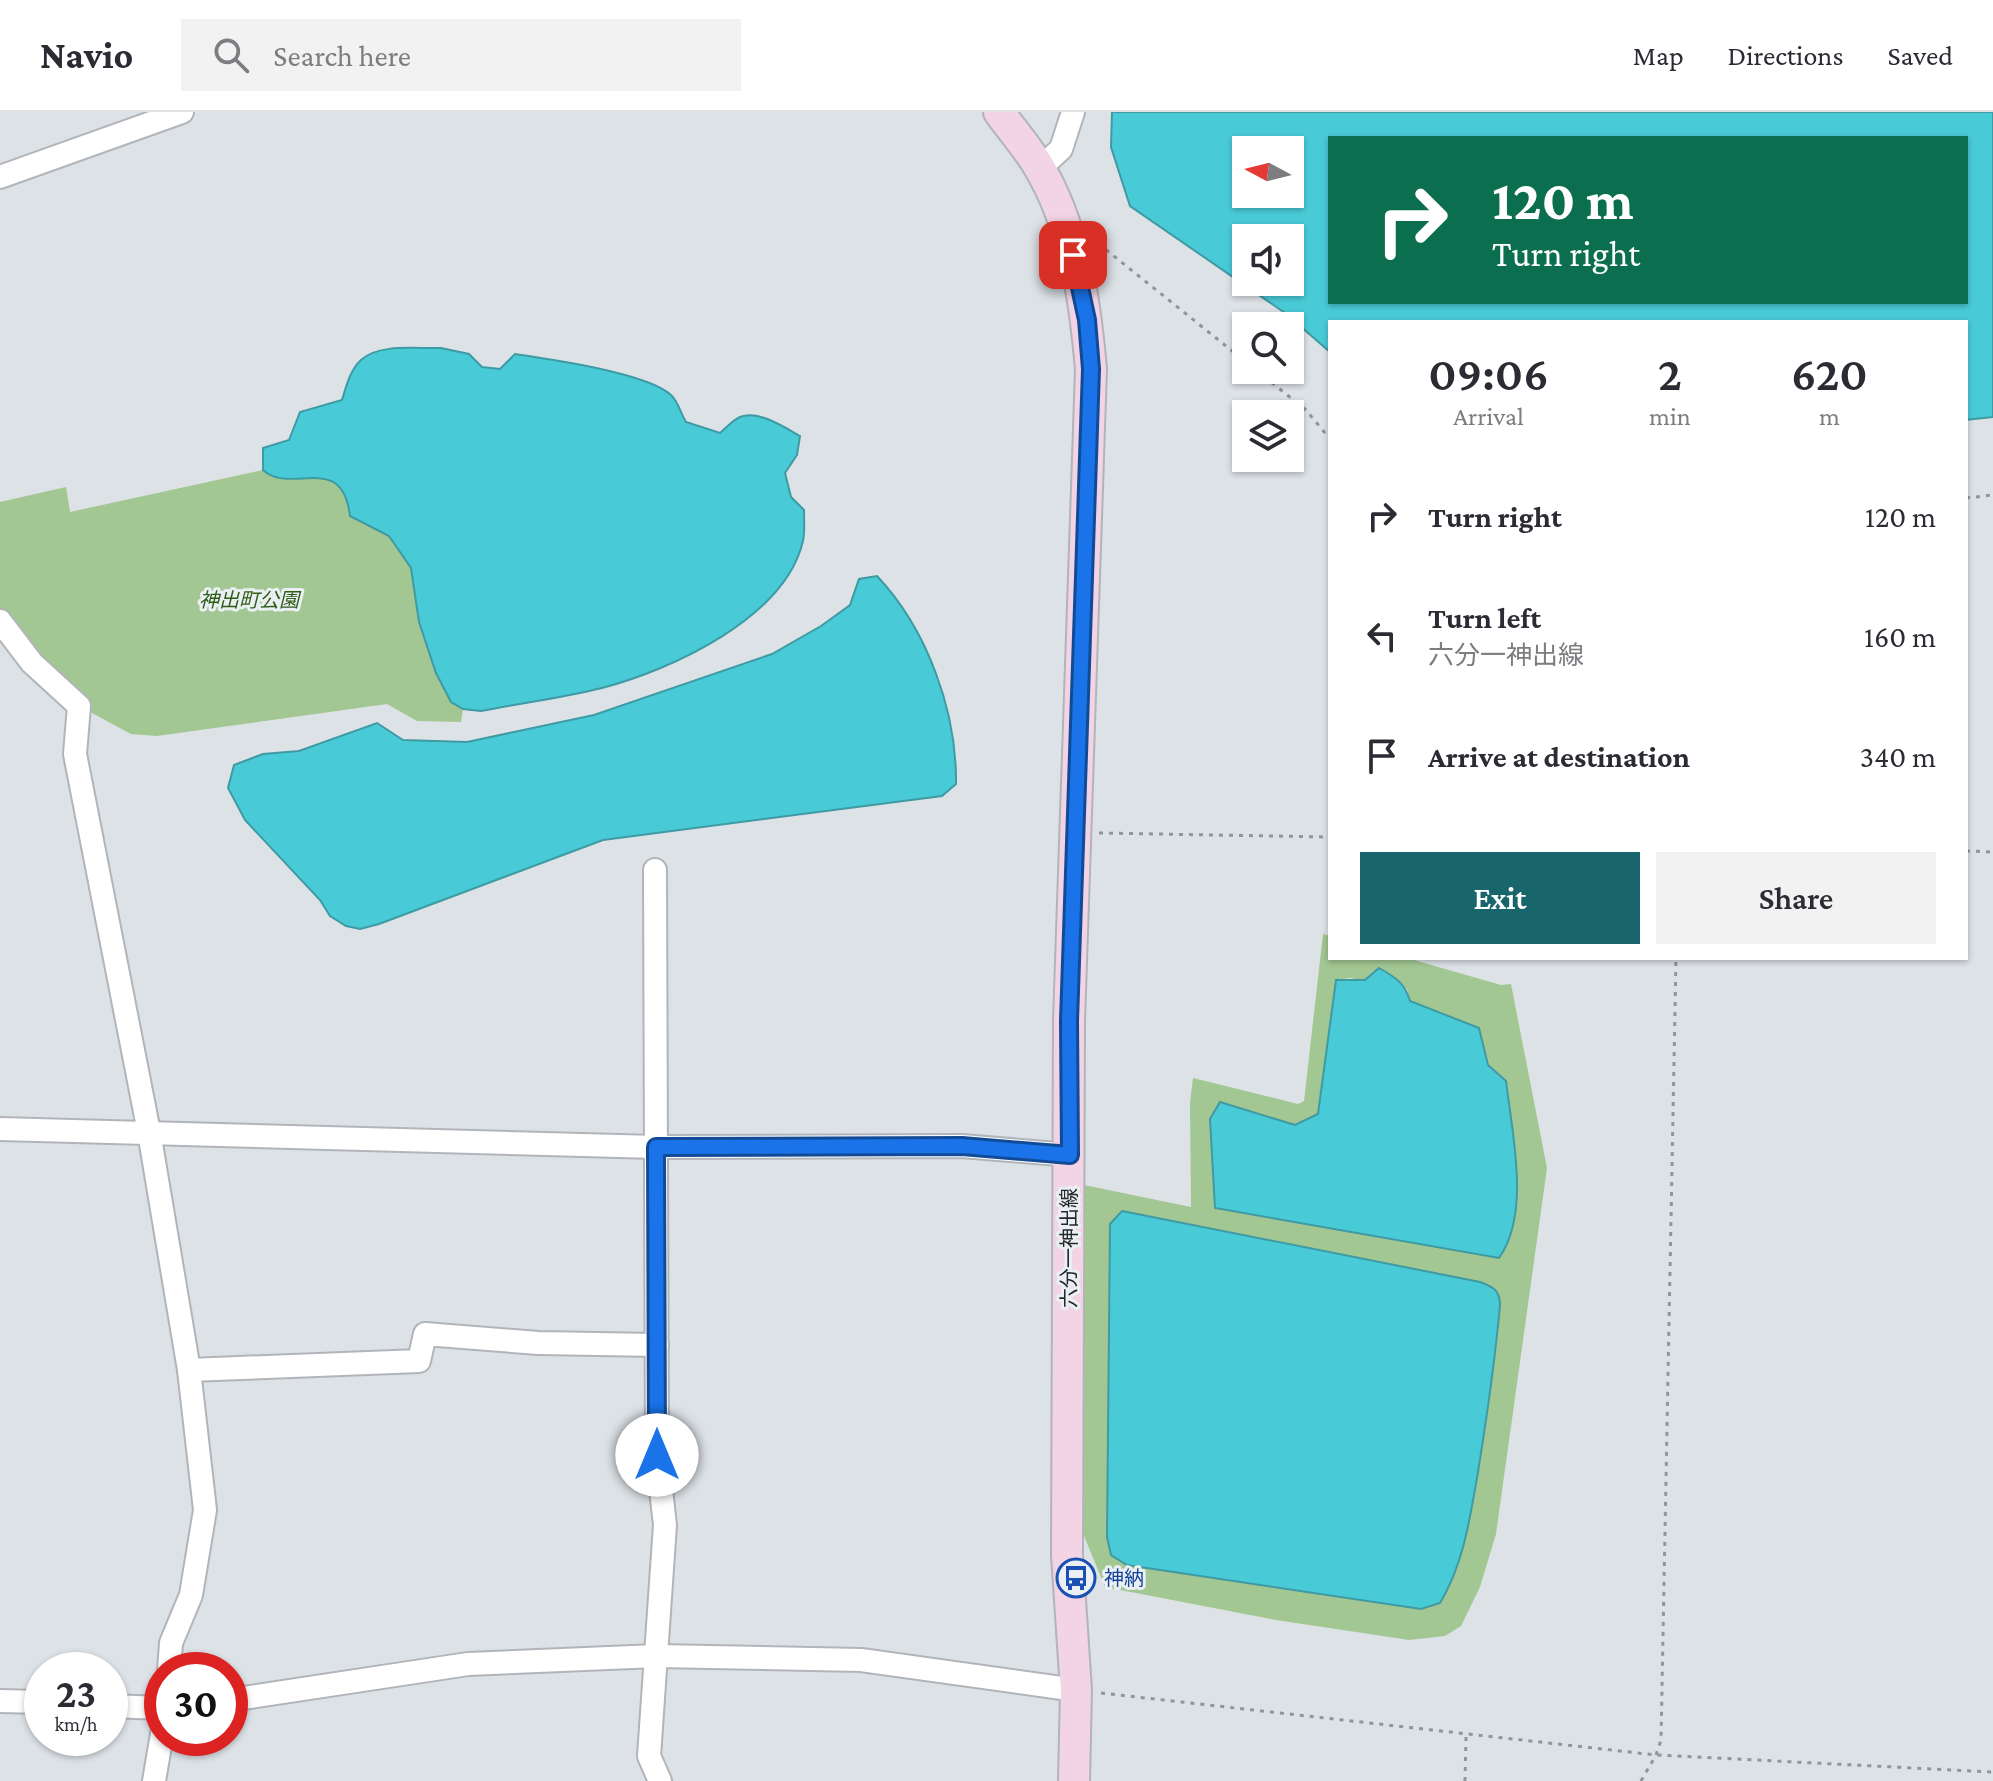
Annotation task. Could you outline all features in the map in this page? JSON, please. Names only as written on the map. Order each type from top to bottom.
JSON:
[{"type":"main road","name":"六分一神出線","points":[[999,112],[1040,168],[1067,233],[1087,320],[1091,369],[1069,1021],[1067,1555],[1076,1690],[1074,1781]]},
{"type":"street","points":[[113,112],[114,136]]},
{"type":"street","points":[[0,177],[182,112]]},
{"type":"street","points":[[1040,168],[1061,149],[1073,112]]},
{"type":"street","points":[[0,621],[32,663],[79,706],[75,754],[149,1132],[189,1370],[205,1510],[191,1595],[171,1643],[170,1652]]},
{"type":"street","points":[[655,870],[657,1455],[665,1525],[649,1756],[660,1781]]},
{"type":"street","points":[[0,1129],[656,1147],[962,1146],[1070,1155]]},
{"type":"street","points":[[189,1370],[419,1361],[425,1334],[538,1343],[657,1345]]},
{"type":"street","points":[[248,1697],[468,1664],[656,1656],[861,1660],[1076,1690]]},
{"type":"street","points":[[0,1701],[24,1702]]},
{"type":"street","points":[[154,1781],[158,1756]]},
{"type":"path","points":[[1067,233],[1105,249],[1232,351]]},
{"type":"path","points":[[1274,384],[1306,410],[1328,437]]},
{"type":"path","points":[[1968,498],[1993,495]]},
{"type":"path","points":[[1075,833],[1328,837]]},
{"type":"path","points":[[1968,851],[1993,852]]},
{"type":"path","points":[[1641,1781],[1661,1740],[1676,960]]},
{"type":"path","points":[[1076,1690],[1656,1755],[1993,1772]]},
{"type":"path","points":[[1465,1781],[1466,1736]]},
{"type":"green space","name":"神出町公園","points":[[263,470],[275,477],[288,479],[326,479],[337,485],[345,496],[350,516],[389,536],[411,568],[419,623],[436,673],[451,702],[463,709],[461,722],[417,721],[387,704],[157,736],[131,734],[79,706],[0,621],[0,502],[66,487],[70,512]]},
{"type":"green space","points":[[1323,934],[1328,935],[1328,960],[1414,960],[1501,985],[1511,984],[1547,1168],[1496,1534],[1480,1587],[1461,1626],[1445,1636],[1409,1640],[1276,1620],[1105,1587],[1084,1536],[1084,1185],[1191,1207],[1190,1103],[1193,1078],[1298,1104],[1304,1101]],"holes":[[[1350,978],[1407,989],[1410,1001],[1479,1028],[1488,1065],[1506,1081],[1516,1176],[1515,1212],[1499,1258],[1216,1208],[1221,1102],[1296,1125],[1319,1113],[1336,980]]]},
{"type":"water","points":[[1112,112],[1993,112],[1993,417],[1968,420],[1968,320],[1328,320],[1328,350],[1304,329],[1304,312],[1284,312],[1260,296],[1304,296],[1304,224],[1232,224],[1232,276],[1130,206],[1111,147]]},
{"type":"water","points":[[441,348],[469,354],[482,367],[500,369],[515,354],[620,374],[659,387],[671,395],[686,422],[720,433],[732,422],[747,415],[771,420],[800,436],[797,455],[785,473],[791,497],[804,510],[803,541],[792,569],[774,594],[750,617],[722,637],[630,680],[572,695],[481,711],[463,709],[451,702],[436,673],[419,622],[411,568],[389,536],[350,516],[345,496],[337,485],[326,479],[287,479],[274,477],[263,470],[263,448],[289,440],[300,412],[342,400],[349,379],[361,360],[388,349]]},
{"type":"water","points":[[877,576],[911,621],[936,672],[945,700],[955,756],[956,784],[942,796],[603,840],[360,929],[346,926],[330,916],[320,900],[245,820],[228,788],[234,765],[263,754],[299,751],[377,723],[403,740],[467,742],[594,715],[772,654],[850,605],[859,579]]},
{"type":"water","points":[[1379,968],[1399,981],[1410,1001],[1479,1028],[1488,1065],[1506,1081],[1515,1148],[1517,1196],[1509,1240],[1499,1258],[1215,1208],[1210,1119],[1220,1102],[1295,1125],[1318,1114],[1336,980],[1365,980]]},
{"type":"water","points":[[1122,1211],[1480,1282],[1497,1292],[1500,1305],[1496,1347],[1472,1506],[1455,1572],[1440,1603],[1421,1609],[1127,1565],[1111,1555],[1107,1537],[1110,1224]]},
{"type":"place","name":"神納","points":[[1076,1578]]},
{"type":"route","points":[[657,1455],[656,1147],[962,1146],[1070,1155],[1069,1021],[1091,369],[1087,320],[1073,255]]}]
